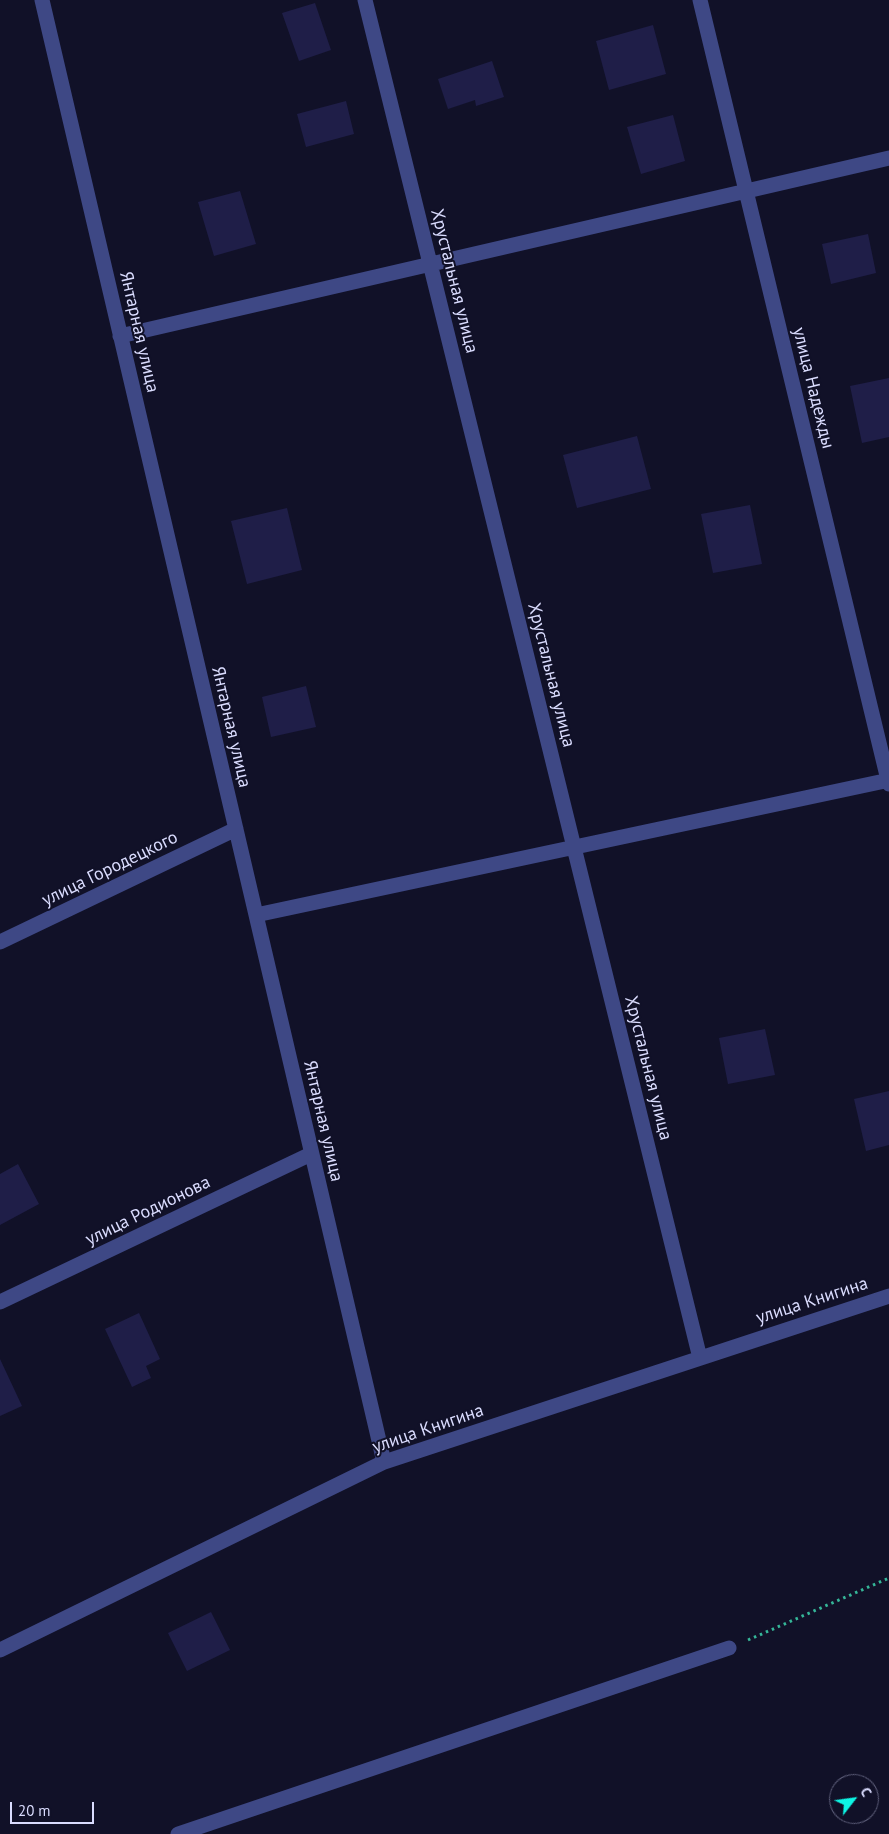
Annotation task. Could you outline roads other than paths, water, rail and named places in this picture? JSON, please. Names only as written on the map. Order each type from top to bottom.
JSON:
[{"type":"street","name":"Янтарная улица","points":[[42,0],[384,1462]]},
{"type":"street","name":"Хрустальная улица","points":[[365,0],[700,1358]]},
{"type":"street","name":"улица Надежды","points":[[700,0],[889,782]]},
{"type":"street","points":[[120,336],[889,158]]},
{"type":"street","points":[[256,915],[889,782]]},
{"type":"street","name":"улица Городецкого","points":[[0,942],[236,829]]},
{"type":"street","name":"улица Родионова","points":[[0,1302],[312,1154]]},
{"type":"street","name":"улица Книгина","points":[[0,1650],[384,1462],[889,1296]]},
{"type":"street","points":[[178,1834],[729,1648]]}]
